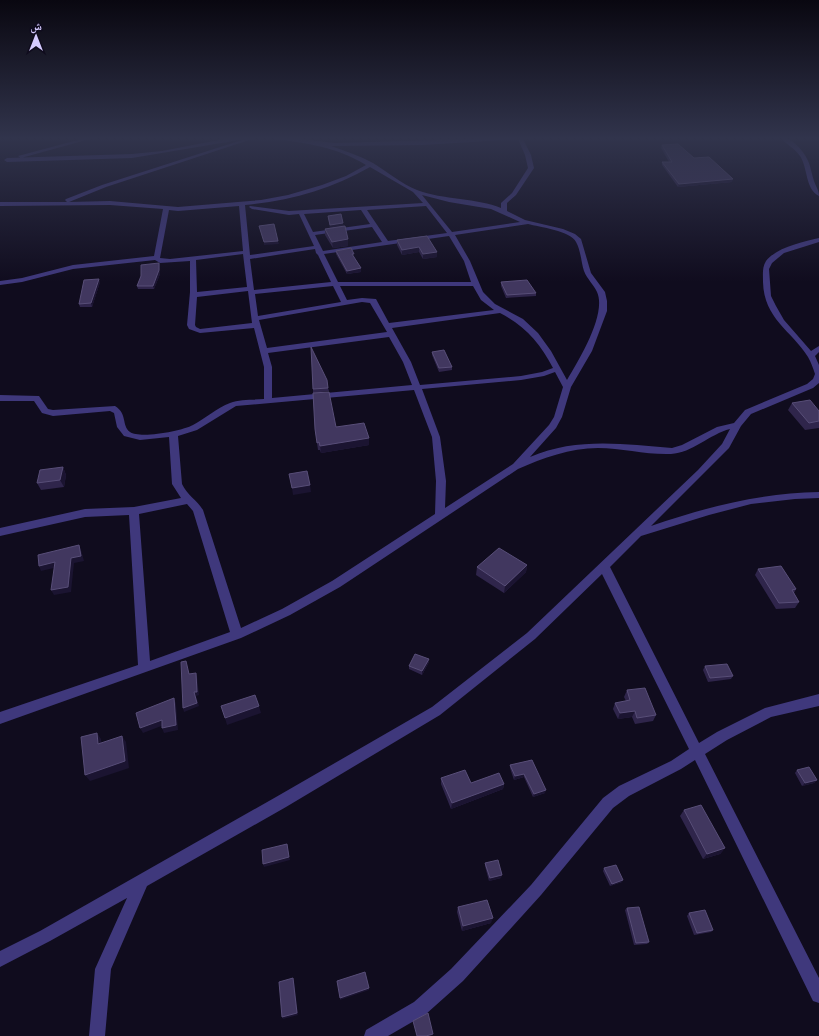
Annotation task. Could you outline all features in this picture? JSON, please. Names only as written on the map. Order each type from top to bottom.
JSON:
[{"type":"street","points":[[63,202],[106,185]]},
{"type":"street","points":[[0,204],[63,202],[110,203],[166,208],[242,205],[289,197],[323,185]]},
{"type":"street","points":[[406,185],[415,191],[428,204],[451,234],[465,256],[474,284],[484,298],[499,311],[518,320],[537,334],[566,386]]},
{"type":"street","points":[[504,211],[504,203],[514,194],[520,185]]},
{"type":"street","points":[[812,185],[819,194]]},
{"type":"street","points":[[415,191],[434,197],[478,204],[504,211],[514,217],[528,222],[561,230],[573,235],[579,240],[588,273],[601,292],[603,311],[588,351],[566,386],[558,417],[553,426],[515,467]]},
{"type":"street","points":[[242,205],[283,213],[301,213],[428,204]]},
{"type":"street","points":[[242,205],[251,291],[256,322],[265,351],[268,367],[268,400]]},
{"type":"street","points":[[157,258],[166,208]]},
{"type":"street","points":[[363,209],[385,242]]},
{"type":"street","points":[[301,213],[345,303]]},
{"type":"street","points":[[0,283],[22,280],[73,267],[157,258],[164,262],[193,258],[318,250],[451,234],[528,222]]},
{"type":"street","points":[[311,234],[373,225]]},
{"type":"street","points":[[0,959],[45,936],[281,802],[436,711],[530,636],[638,534],[726,446],[738,425],[748,412],[810,386],[817,380],[819,374],[815,352],[781,321],[767,296],[766,269],[769,262],[778,254],[819,240]]},
{"type":"street","points":[[193,258],[193,295],[190,325],[193,330],[200,331],[256,322],[362,300],[373,301],[407,362],[436,437],[441,481],[440,517]]},
{"type":"street","points":[[193,295],[335,284],[474,284]]},
{"type":"street","points":[[387,326],[499,311]]},
{"type":"street","points":[[265,351],[391,334]]},
{"type":"street","points":[[0,398],[36,398],[45,411],[53,413],[112,408],[118,412],[121,427],[128,435],[139,437],[173,434],[194,428],[221,410],[234,404],[416,386],[521,378],[544,374],[557,369]]},
{"type":"street","points":[[0,718],[238,635],[286,612],[336,584],[515,467],[540,456],[569,448],[597,444],[672,450],[685,447],[720,429],[738,425]]},
{"type":"street","points":[[173,434],[177,484],[181,492],[198,510],[238,635]]},
{"type":"street","points":[[638,534],[699,513],[747,500],[802,494],[819,495]]},
{"type":"street","points":[[0,532],[85,513],[134,511],[190,500]]},
{"type":"street","points":[[134,511],[144,667]]},
{"type":"street","points":[[604,566],[819,995]]},
{"type":"street","points":[[372,1036],[420,1008],[458,975],[536,890],[608,803],[635,785],[676,765],[722,736],[768,712],[819,700]]},
{"type":"street","points":[[97,1036],[103,970],[142,881]]},
{"type":"building","points":[[341,214],[343,223],[330,225],[328,216]]},
{"type":"building","points":[[274,224],[278,241],[264,242],[259,226]]},
{"type":"building","points":[[345,226],[348,239],[332,242],[325,229]]},
{"type":"building","points":[[427,236],[437,252],[423,254],[419,247],[402,250],[397,240]]},
{"type":"building","points":[[351,248],[354,254],[352,254],[361,268],[347,271],[336,251]]},
{"type":"building","points":[[159,263],[159,270],[153,286],[137,286],[141,276],[141,265]]},
{"type":"building","points":[[99,279],[91,303],[79,304],[84,280]]},
{"type":"building","points":[[527,280],[536,293],[507,295],[501,282]]},
{"type":"building","points":[[311,347],[327,380],[328,388],[313,389]]},
{"type":"building","points":[[444,350],[452,367],[439,368],[432,352]]},
{"type":"building","points":[[329,392],[336,427],[364,423],[369,438],[320,446],[319,442],[317,443],[313,393]]},
{"type":"building","points":[[810,400],[819,411],[819,421],[809,423],[792,403]]},
{"type":"building","points":[[63,467],[60,480],[37,483],[40,470]]},
{"type":"building","points":[[307,471],[310,485],[292,488],[289,474]]},
{"type":"building","points":[[79,545],[81,556],[71,558],[68,587],[51,590],[55,562],[39,566],[38,555]]},
{"type":"building","points":[[499,548],[527,565],[505,586],[477,567]]},
{"type":"building","points":[[781,566],[796,589],[792,590],[799,602],[779,603],[758,569]]},
{"type":"building","points":[[415,654],[429,659],[422,671],[409,666]]},
{"type":"building","points":[[186,661],[189,674],[196,673],[197,692],[194,692],[197,703],[183,708],[181,662]]},
{"type":"building","points":[[727,664],[733,676],[710,678],[705,666]]},
{"type":"building","points":[[645,688],[656,715],[637,718],[635,711],[620,713],[615,703],[630,700],[627,690]]},
{"type":"building","points":[[255,695],[259,706],[225,718],[221,706]]},
{"type":"building","points":[[174,698],[176,725],[162,728],[162,720],[140,728],[136,713]]},
{"type":"building","points":[[97,733],[98,744],[122,736],[125,761],[85,775],[81,737]]},
{"type":"building","points":[[532,760],[546,790],[534,794],[524,774],[515,776],[510,765]]},
{"type":"building","points":[[809,767],[817,780],[805,783],[797,770]]},
{"type":"building","points":[[465,770],[471,783],[499,773],[504,784],[452,803],[441,778]]},
{"type":"building","points":[[701,805],[725,848],[707,854],[684,810]]},
{"type":"building","points":[[287,844],[289,857],[263,864],[262,850]]},
{"type":"building","points":[[498,860],[502,875],[490,878],[485,863]]},
{"type":"building","points":[[616,865],[623,880],[612,884],[604,868]]},
{"type":"building","points":[[487,900],[493,918],[463,926],[458,907]]},
{"type":"building","points":[[639,907],[649,942],[636,943],[627,908]]},
{"type":"building","points":[[705,910],[713,930],[697,933],[689,913]]},
{"type":"building","points":[[365,972],[369,988],[340,998],[337,981]]},
{"type":"building","points":[[293,978],[297,1013],[282,1017],[279,982]]},
{"type":"building","points":[[428,1013],[433,1034],[417,1036],[413,1021]]}]
